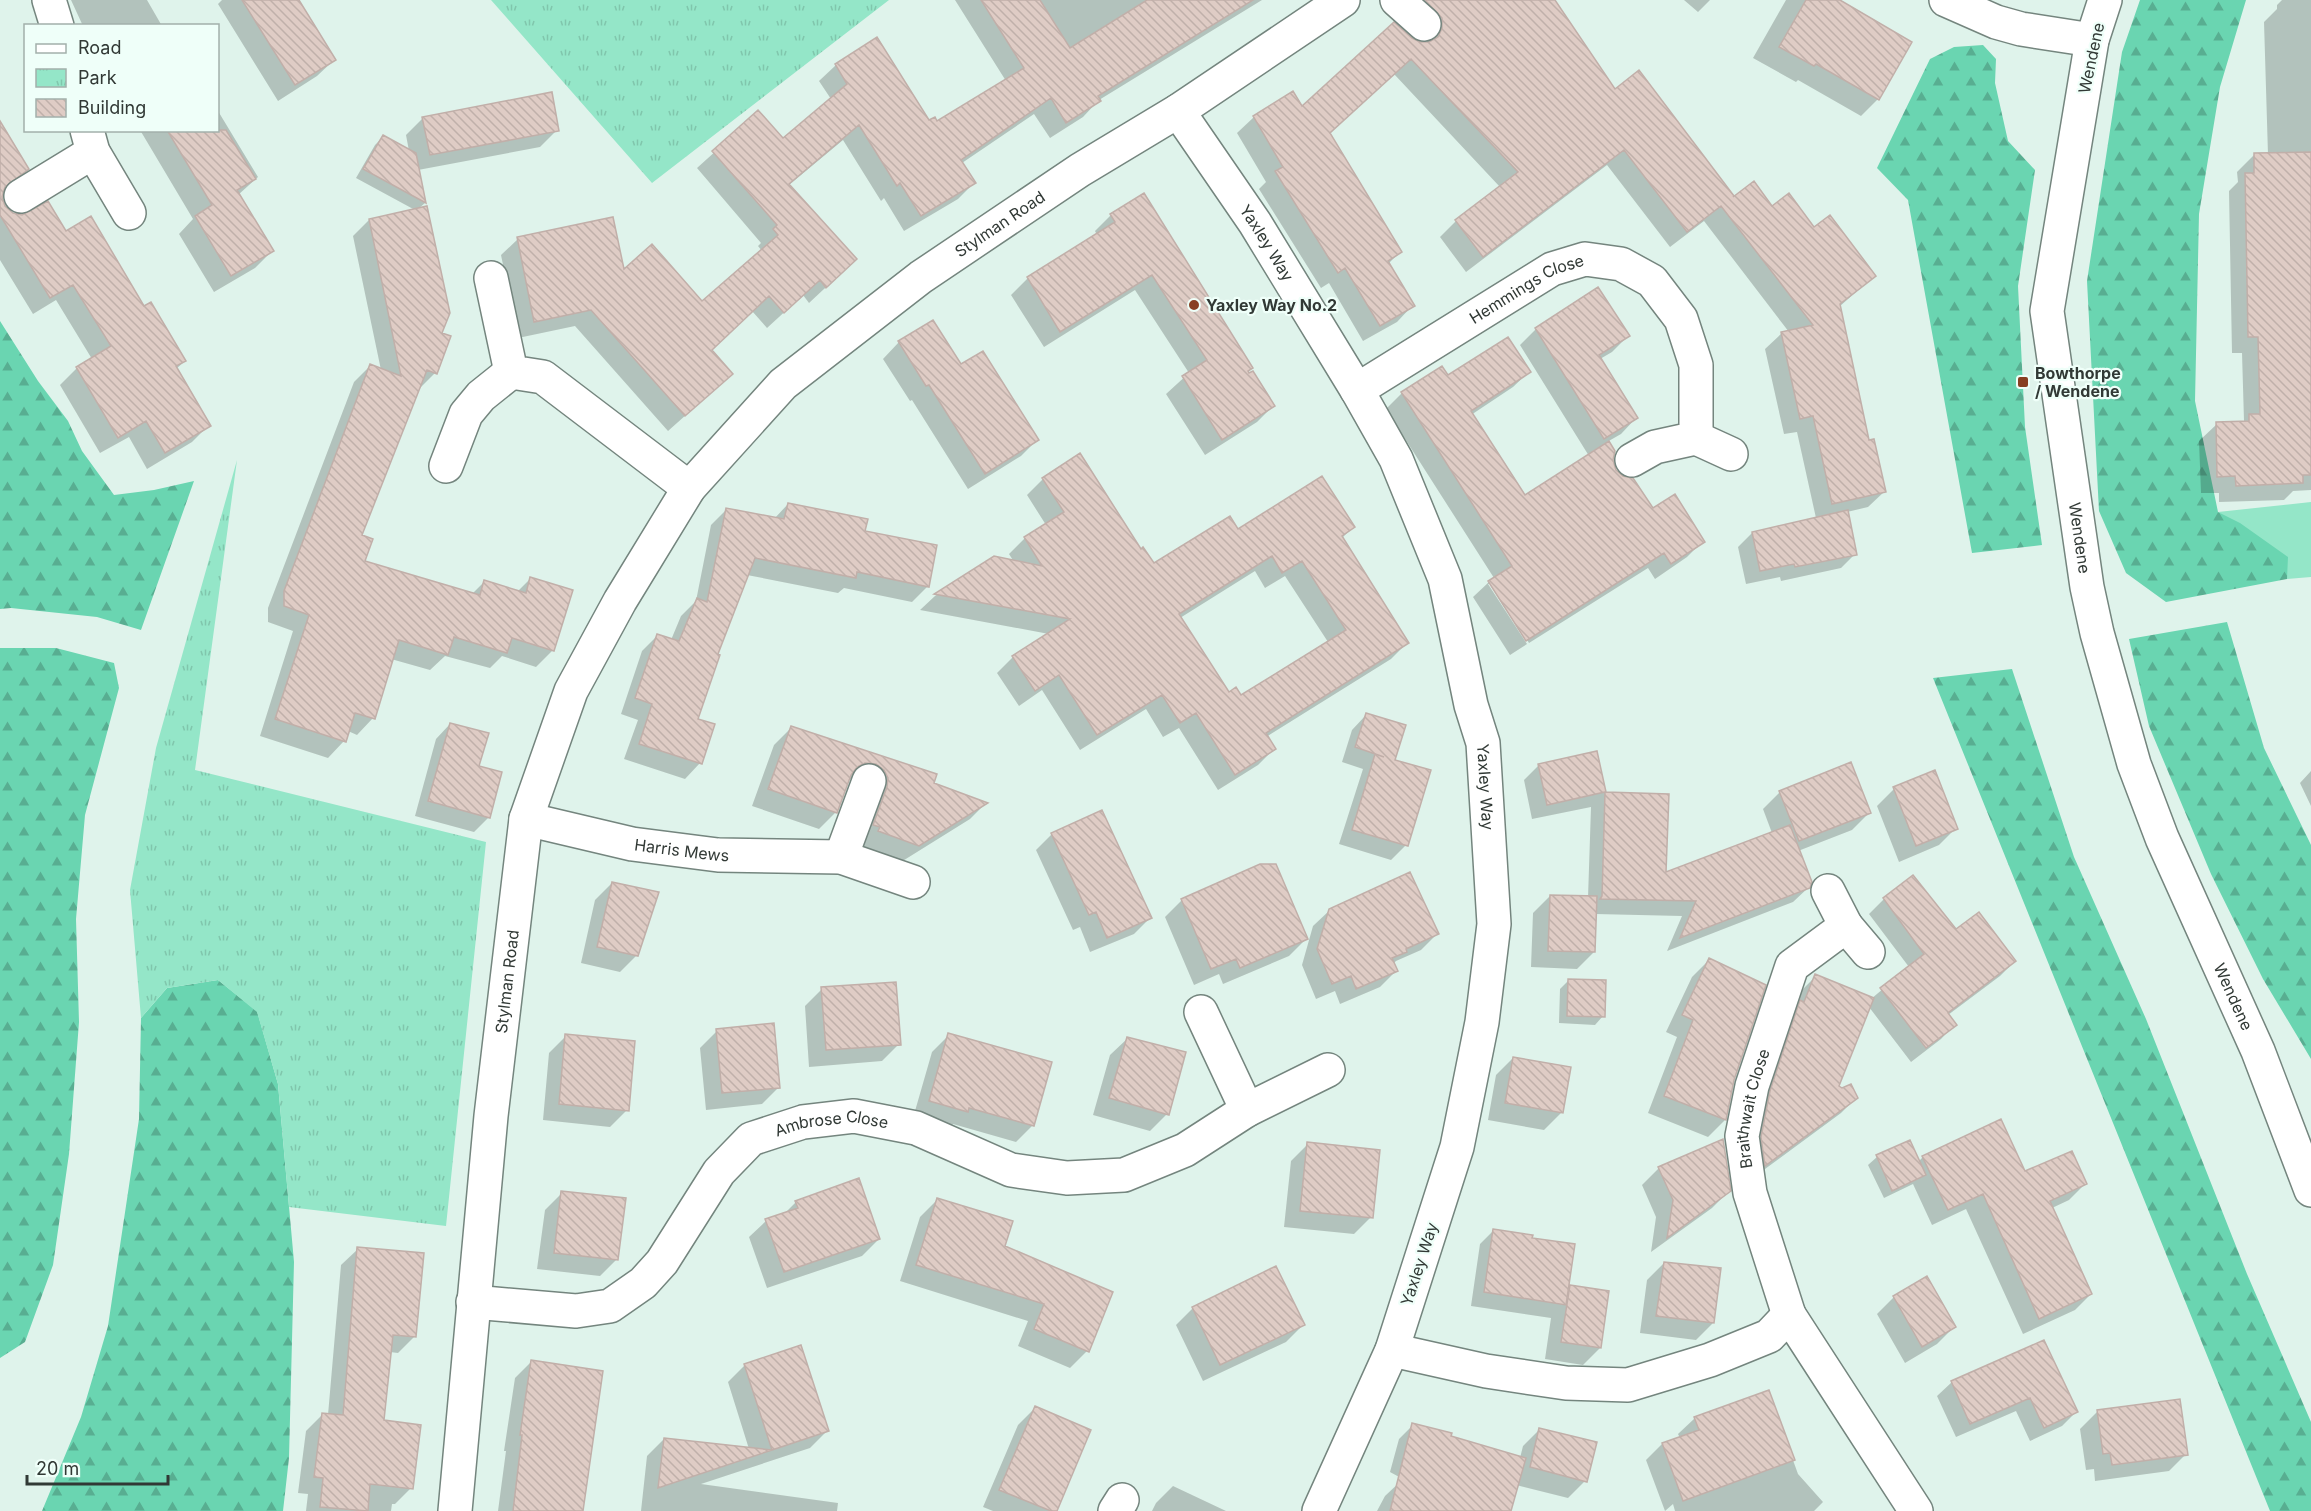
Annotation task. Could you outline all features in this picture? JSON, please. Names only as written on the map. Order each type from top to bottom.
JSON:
[{"type":"street","points":[[50,0],[56,24]]},
{"type":"street","name":"Stylman Road","points":[[455,1511],[494,1092],[526,819],[571,691],[620,601],[689,488],[783,384],[930,271],[1080,170],[1178,111],[1343,0]]},
{"type":"street","points":[[1397,0],[1424,24]]},
{"type":"street","points":[[1946,0],[1996,22],[2020,29],[2092,40]]},
{"type":"street","name":"Wendene","points":[[2105,0],[2092,40],[2047,311],[2087,587],[2097,633],[2134,764],[2162,838],[2258,1051],[2311,1190]]},
{"type":"street","name":"Yaxley Way","points":[[1178,111],[1255,223],[1357,390],[1396,459],[1445,579],[1472,705],[1483,743],[1494,924],[1482,1022],[1457,1147],[1392,1350],[1319,1511]]},
{"type":"street","points":[[21,196],[90,141],[129,213]]},
{"type":"street","name":"Hemmings Close","points":[[1357,390],[1552,269],[1585,259],[1621,264],[1652,281],[1681,319],[1696,365],[1696,438]]},
{"type":"street","points":[[491,278],[511,372]]},
{"type":"street","points":[[446,466],[466,414],[481,396],[511,372],[543,377],[689,488]]},
{"type":"street","points":[[1632,460],[1655,447],[1696,438],[1731,454]]},
{"type":"street","points":[[841,857],[869,780]]},
{"type":"street","name":"Harris Mews","points":[[526,819],[632,844],[718,855],[841,857],[914,882]]},
{"type":"street","points":[[1828,891],[1846,926],[1868,951]]},
{"type":"street","name":"Braithwait Close","points":[[1846,926],[1792,966],[1752,1086],[1742,1136],[1750,1193],[1789,1315],[1916,1511]]},
{"type":"street","points":[[1201,1012],[1247,1110]]},
{"type":"street","name":"Wendene","points":[[2258,1051],[2311,1148]]},
{"type":"street","name":"Ambrose Close","points":[[473,1302],[576,1311],[610,1305],[643,1283],[662,1262],[719,1172],[751,1139],[803,1122],[854,1116],[916,1128],[1011,1170],[1067,1178],[1124,1175],[1185,1150],[1247,1110],[1328,1070]]},
{"type":"street","points":[[1392,1350],[1486,1371],[1566,1383],[1628,1385],[1710,1360],[1769,1336],[1789,1315]]},
{"type":"green space","points":[[491,0],[889,0],[652,183]]},
{"type":"green space","points":[[2140,0],[2246,0],[2220,87],[2199,214],[2195,401],[2218,512],[2240,523],[2288,557],[2287,579],[2166,602],[2126,573],[2099,511],[2087,281],[2122,52]]},
{"type":"green space","points":[[1983,45],[1996,59],[1995,83],[2008,141],[2035,170],[2018,286],[2025,427],[2042,545],[1972,553],[1908,200],[1877,168],[1930,59],[1954,47]]},
{"type":"green space","points":[[0,321],[38,381],[68,421],[82,451],[114,495],[154,490],[194,481],[141,630],[97,617],[11,608],[0,609]]},
{"type":"green space","points":[[237,460],[195,770],[486,842],[446,1226],[289,1207],[278,1084],[257,1012],[218,980],[167,988],[141,1018],[130,890],[156,748]]},
{"type":"green space","points":[[2311,502],[2311,577],[2287,579],[2287,557],[2218,512]]},
{"type":"green space","points":[[2227,622],[2264,748],[2311,845],[2311,1059],[2263,979],[2211,874],[2149,726],[2129,639]]},
{"type":"green space","points":[[0,648],[56,648],[114,663],[119,688],[85,815],[76,919],[79,1022],[69,1154],[53,1265],[25,1342],[0,1358]]},
{"type":"green space","points":[[2012,669],[2074,857],[2146,1019],[2247,1274],[2311,1422],[2311,1511],[2270,1511],[1933,678]]},
{"type":"green space","points":[[218,980],[257,1011],[278,1084],[294,1262],[289,1458],[283,1511],[42,1511],[81,1417],[108,1326],[139,1119],[141,1018],[167,988]]},
{"type":"building","points":[[242,0],[299,0],[336,60],[295,85]]},
{"type":"building","points":[[981,0],[1040,0],[1070,48],[1147,0],[1253,0],[1098,96],[1101,101],[1066,123],[1051,98],[961,160],[976,183],[921,216],[900,183],[897,186],[859,125],[789,184],[857,259],[826,288],[820,280],[784,313],[769,296],[712,350],[733,374],[685,416],[591,310],[534,322],[517,237],[613,217],[624,269],[652,244],[702,301],[778,235],[773,229],[777,225],[712,151],[758,110],[783,138],[847,84],[835,64],[877,37],[929,120],[935,117],[937,121],[1024,68]]},
{"type":"building","points":[[1425,0],[1555,0],[1615,89],[1639,70],[1733,197],[1754,181],[1772,206],[1789,193],[1814,227],[1830,215],[1876,276],[1840,304],[1869,440],[1874,439],[1886,492],[1832,504],[1813,416],[1800,419],[1781,332],[1813,325],[1721,206],[1687,232],[1624,150],[1483,257],[1455,220],[1518,172],[1411,59],[1330,133],[1402,252],[1388,261],[1415,306],[1380,326],[1345,268],[1338,273],[1275,171],[1283,167],[1253,116],[1293,91],[1302,106],[1394,22],[1420,42],[1429,42],[1438,37],[1442,28],[1442,18]]},
{"type":"building","points":[[1806,0],[1840,0],[1912,42],[1879,100],[1816,64],[1814,66],[1779,47]]},
{"type":"building","points":[[552,92],[559,131],[430,155],[422,117]]},
{"type":"building","points":[[0,121],[29,169],[5,187],[2,197],[5,206],[13,213],[22,215],[48,201],[66,231],[91,216],[144,306],[151,302],[186,361],[176,366],[211,426],[165,453],[146,421],[118,438],[76,367],[111,346],[73,285],[50,298],[0,215]]},
{"type":"building","points":[[226,130],[256,179],[237,190],[274,251],[231,276],[195,216],[212,205],[168,132]]},
{"type":"building","points":[[383,135],[416,153],[426,203],[363,169]]},
{"type":"building","points":[[2311,152],[2311,475],[2303,475],[2303,483],[2236,486],[2235,476],[2217,477],[2216,422],[2249,421],[2249,414],[2260,414],[2258,337],[2248,337],[2245,173],[2254,173],[2254,153]]},
{"type":"building","points":[[1144,193],[1253,368],[1248,371],[1249,373],[1253,371],[1275,406],[1222,440],[1182,376],[1207,360],[1152,275],[1060,332],[1027,277],[1115,222],[1110,214]]},
{"type":"building","points":[[427,206],[450,313],[442,333],[451,336],[437,374],[427,370],[362,535],[373,539],[365,561],[480,595],[484,580],[526,593],[530,577],[573,590],[554,651],[512,638],[507,653],[454,637],[448,655],[399,640],[375,719],[355,713],[346,742],[275,719],[309,615],[284,606],[284,591],[370,364],[401,376],[369,219]]},
{"type":"building","points":[[1598,287],[1630,336],[1599,355],[1638,418],[1604,439],[1535,328]]},
{"type":"building","points":[[933,320],[961,364],[983,351],[1039,440],[985,474],[929,385],[926,386],[898,341]]},
{"type":"building","points":[[1508,337],[1531,372],[1471,411],[1525,495],[1609,441],[1615,451],[1613,460],[1616,470],[1623,476],[1633,478],[1653,508],[1675,494],[1705,542],[1671,564],[1664,553],[1526,641],[1488,581],[1512,566],[1401,392],[1442,366],[1448,375]]},
{"type":"building","points":[[1080,453],[1141,549],[1143,547],[1154,563],[1230,516],[1238,529],[1322,476],[1355,527],[1342,536],[1409,643],[1266,733],[1276,749],[1235,775],[1196,713],[1180,723],[1162,695],[1097,735],[1059,675],[1035,691],[1012,656],[1070,619],[934,594],[994,556],[1042,566],[1024,537],[1064,512],[1042,478]],"holes":[[[1272,556],[1282,573],[1302,561],[1346,630],[1241,695],[1236,687],[1229,692],[1179,614]]]},
{"type":"building","points":[[788,503],[868,519],[865,531],[937,545],[929,587],[857,572],[856,578],[755,558],[718,654],[720,655],[698,719],[715,724],[702,764],[639,744],[652,704],[635,698],[657,634],[679,641],[697,598],[707,602],[726,508],[784,519]]},
{"type":"building","points":[[1848,510],[1857,555],[1760,571],[1752,532]]},
{"type":"building","points":[[1366,713],[1406,725],[1395,760],[1431,770],[1408,846],[1352,830],[1375,754],[1384,757],[1355,747]]},
{"type":"building","points":[[450,723],[489,733],[479,766],[502,772],[490,818],[428,801]]},
{"type":"building","points":[[791,726],[937,774],[934,783],[988,803],[919,846],[878,831],[880,827],[873,825],[888,778],[884,770],[876,764],[865,763],[857,767],[851,775],[837,813],[768,789]]},
{"type":"building","points":[[1597,751],[1606,792],[1669,794],[1666,872],[1790,825],[1812,882],[1810,888],[1680,938],[1696,901],[1600,899],[1602,896],[1605,792],[1547,805],[1538,764]]},
{"type":"building","points":[[1851,762],[1871,813],[1799,841],[1779,791]]},
{"type":"building","points":[[1935,770],[1958,829],[1916,846],[1893,787]]},
{"type":"building","points":[[1102,810],[1152,918],[1107,938],[1096,912],[1089,915],[1051,833]]},
{"type":"building","points":[[1260,864],[1276,864],[1308,939],[1240,968],[1236,959],[1211,969],[1181,899]]},
{"type":"building","points":[[1410,872],[1439,934],[1392,958],[1398,971],[1356,989],[1351,976],[1332,984],[1317,949],[1329,909]]},
{"type":"building","points":[[1913,875],[1956,929],[1979,912],[2016,961],[1948,1013],[1957,1025],[1926,1048],[1880,988],[1924,954],[1883,898]]},
{"type":"building","points":[[612,882],[659,892],[638,956],[597,947]]},
{"type":"building","points":[[1550,895],[1597,896],[1595,952],[1548,951]]},
{"type":"building","points":[[1709,958],[1766,985],[1734,1080],[1726,1120],[1664,1096],[1693,1020],[1682,1015]]},
{"type":"building","points":[[1815,974],[1874,998],[1839,1086],[1842,1088],[1851,1084],[1858,1098],[1765,1166],[1761,1137],[1770,1091],[1800,1000],[1804,1002]]},
{"type":"building","points":[[1568,979],[1606,980],[1605,1017],[1567,1016]]},
{"type":"building","points":[[896,982],[901,1045],[826,1050],[821,987]]},
{"type":"building","points":[[774,1023],[780,1088],[722,1093],[716,1029]]},
{"type":"building","points":[[948,1033],[1052,1062],[1034,1126],[969,1108],[968,1112],[929,1101]]},
{"type":"building","points":[[565,1034],[635,1041],[629,1111],[559,1104]]},
{"type":"building","points":[[1127,1037],[1186,1052],[1169,1115],[1109,1098]]},
{"type":"building","points":[[1513,1057],[1571,1067],[1563,1113],[1505,1103]]},
{"type":"building","points":[[2001,1119],[2025,1171],[2072,1151],[2087,1184],[2050,1201],[2092,1294],[2039,1319],[1983,1194],[1948,1210],[1922,1156]]},
{"type":"building","points":[[1723,1139],[1731,1191],[1667,1238],[1673,1200],[1658,1167]]},
{"type":"building","points":[[1910,1140],[1926,1175],[1892,1191],[1876,1155]]},
{"type":"building","points":[[1307,1142],[1380,1150],[1373,1218],[1300,1211]]},
{"type":"building","points":[[859,1178],[880,1239],[784,1272],[765,1219],[798,1208],[795,1201]]},
{"type":"building","points":[[561,1191],[626,1198],[618,1260],[554,1253]]},
{"type":"building","points":[[937,1198],[1013,1221],[1005,1246],[1113,1292],[1089,1352],[1034,1329],[1044,1304],[916,1265]]},
{"type":"building","points":[[1493,1229],[1533,1235],[1532,1238],[1575,1244],[1566,1305],[1484,1292]]},
{"type":"building","points":[[357,1247],[424,1253],[416,1337],[393,1335],[384,1420],[421,1425],[413,1489],[370,1484],[368,1511],[320,1507],[323,1478],[314,1477],[322,1413],[343,1415]]},
{"type":"building","points":[[1664,1262],[1721,1268],[1714,1323],[1656,1316]]},
{"type":"building","points":[[1276,1266],[1305,1325],[1220,1365],[1192,1307]]},
{"type":"building","points":[[1927,1276],[1956,1327],[1922,1347],[1893,1296]]},
{"type":"building","points":[[1570,1285],[1609,1291],[1601,1348],[1561,1342]]},
{"type":"building","points":[[2044,1340],[2078,1412],[2044,1428],[2030,1398],[1970,1424],[1951,1381]]},
{"type":"building","points":[[801,1345],[829,1431],[772,1450],[744,1364]]},
{"type":"building","points":[[531,1360],[603,1371],[583,1511],[513,1511],[522,1435],[520,1435]]},
{"type":"building","points":[[1769,1390],[1795,1460],[1683,1501],[1662,1443],[1699,1430],[1694,1417]]},
{"type":"building","points":[[2180,1399],[2188,1455],[2112,1465],[2110,1453],[2103,1454],[2097,1410]]},
{"type":"building","points":[[1035,1406],[1091,1430],[1057,1511],[1051,1511],[999,1490]]},
{"type":"building","points":[[1412,1423],[1452,1433],[1451,1436],[1526,1458],[1511,1511],[1390,1511]]},
{"type":"building","points":[[1539,1428],[1597,1442],[1587,1482],[1530,1467]]},
{"type":"building","points":[[664,1438],[772,1450],[658,1488]]},
{"type":"place","name":"Yaxley Way No.2","points":[[1194,305]]},
{"type":"place","name":"Bowthorpe / Wendene","points":[[2023,382]]}]
